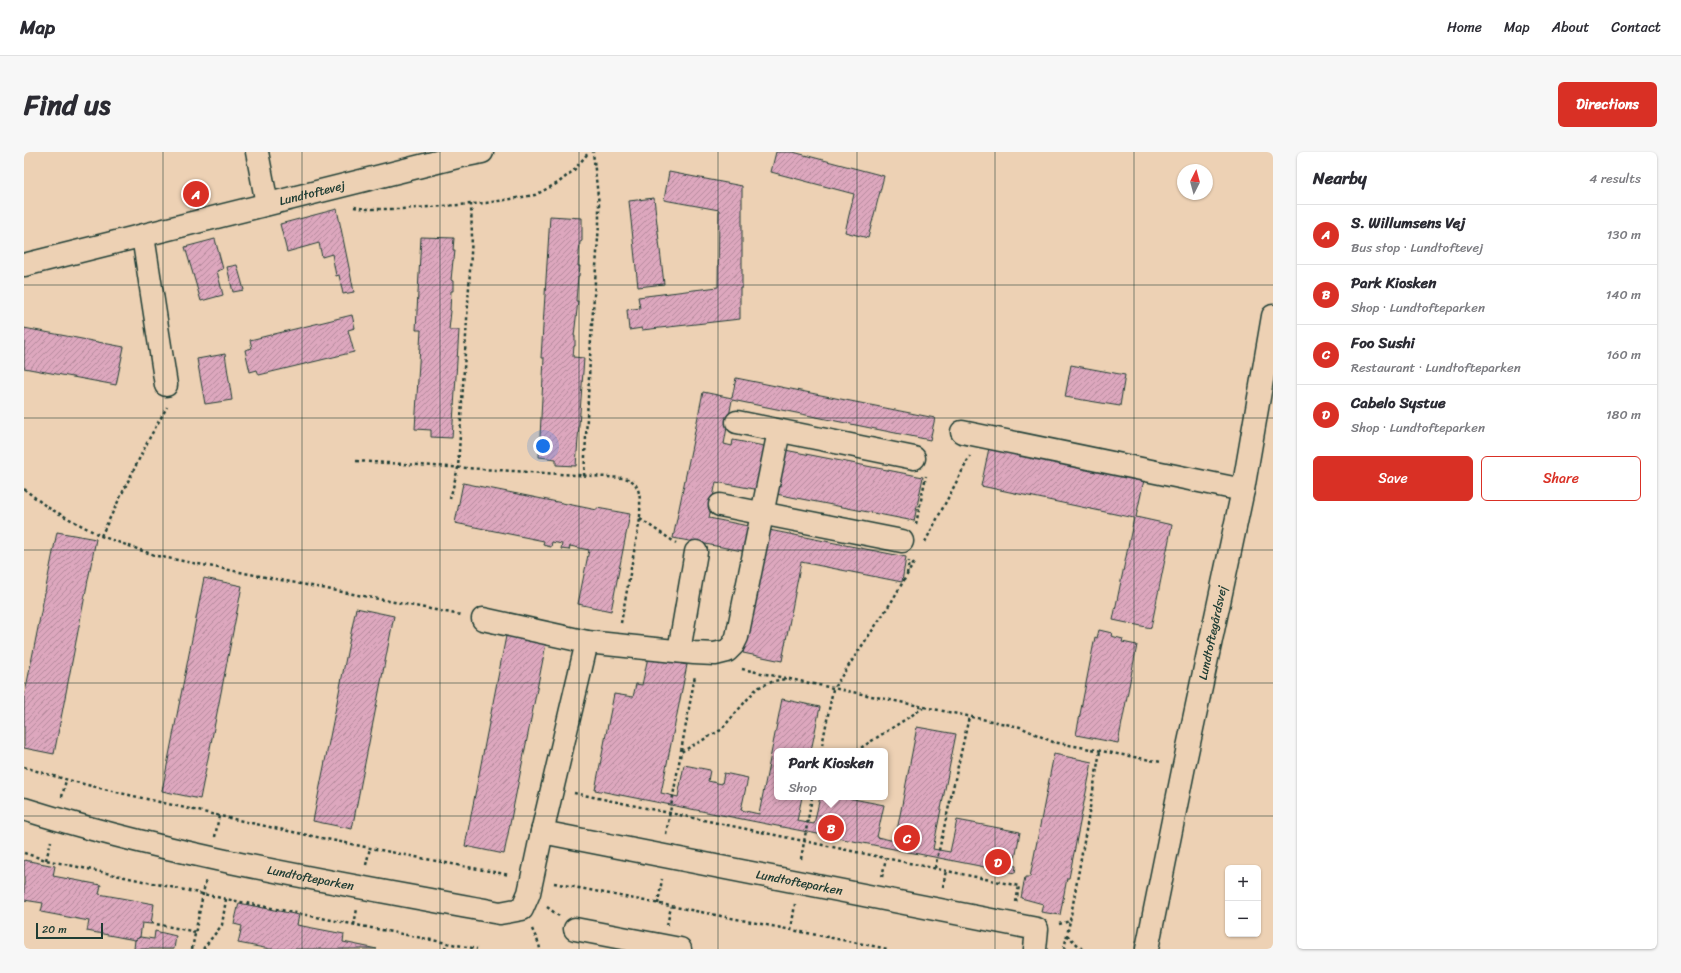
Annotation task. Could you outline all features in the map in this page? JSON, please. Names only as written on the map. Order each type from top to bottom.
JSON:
[{"type":"street","points":[[257,152],[267,204]]},
{"type":"street","name":"Lundtoftevej","points":[[24,265],[267,204],[457,154],[482,152]]},
{"type":"street","points":[[142,236],[166,385]]},
{"type":"street","name":"Lundtoftegårdsvej","points":[[1147,949],[1242,490],[1273,316]]},
{"type":"street","points":[[737,422],[921,463]]},
{"type":"street","points":[[483,619],[588,642],[715,654],[727,651],[733,645],[737,637],[779,431]]},
{"type":"street","points":[[972,434],[1242,490]]},
{"type":"street","points":[[720,505],[913,546]]},
{"type":"street","points":[[686,652],[696,552]]},
{"type":"street","name":"Lundtofteparken","points":[[24,809],[56,819],[211,858],[500,913],[522,909],[530,886],[552,788],[588,642]]},
{"type":"street","name":"Lundtofteparken","points":[[542,832],[1011,924],[1036,939]]},
{"type":"street","points":[[575,929],[680,949]]},
{"type":"path","points":[[348,206],[367,209],[402,209],[486,203],[535,195],[558,183],[574,170],[590,152]]},
{"type":"path","points":[[584,476],[599,224],[599,205],[593,152]]},
{"type":"path","points":[[450,499],[458,468],[472,237],[471,204]]},
{"type":"path","points":[[101,536],[150,437],[177,390],[166,385]]},
{"type":"path","points":[[906,576],[913,546],[972,434]]},
{"type":"path","points":[[356,461],[629,479],[634,482],[638,490],[640,519],[622,618]]},
{"type":"path","points":[[822,748],[833,689],[892,601],[906,576],[913,546],[921,463]]},
{"type":"path","points":[[24,489],[47,507],[101,536],[157,556],[483,619]]},
{"type":"path","points":[[640,519],[672,540],[696,552]]},
{"type":"path","points":[[668,813],[698,660],[686,652]]},
{"type":"path","points":[[736,668],[1020,727],[1053,742],[1147,759]]},
{"type":"path","points":[[681,752],[720,730],[757,688],[774,681],[788,678]]},
{"type":"path","points":[[861,748],[924,708]]},
{"type":"path","points":[[935,868],[969,717]]},
{"type":"path","points":[[1064,949],[1100,751]]},
{"type":"path","points":[[24,767],[66,780],[219,816],[370,848],[530,886],[888,949]]},
{"type":"path","points":[[552,788],[1019,886],[1011,924]]},
{"type":"path","points":[[803,840],[811,800]]},
{"type":"path","points":[[24,853],[46,860],[226,899],[476,949]]},
{"type":"path","points":[[530,886],[575,929]]},
{"type":"path","points":[[192,949],[203,894]]},
{"type":"path","points":[[203,949],[222,925],[226,899]]},
{"type":"path","points":[[1036,939],[1070,921]]},
{"type":"path","points":[[151,923],[196,932]]},
{"type":"path","points":[[1067,934],[1082,949]]},
{"type":"path","points":[[445,949],[446,943]]},
{"type":"building","points":[[776,152],[793,152],[884,176],[868,238],[845,232],[854,194],[771,172]]},
{"type":"building","points":[[669,172],[742,186],[742,288],[740,288],[740,319],[642,330],[642,328],[629,330],[627,310],[640,308],[638,297],[718,287],[719,210],[664,200]]},
{"type":"building","points":[[654,198],[664,284],[638,287],[629,201]]},
{"type":"building","points":[[337,209],[354,292],[343,294],[339,275],[336,276],[332,254],[322,257],[319,243],[287,252],[280,224]]},
{"type":"building","points":[[550,216],[582,218],[582,241],[580,242],[578,266],[580,266],[576,301],[578,301],[573,357],[584,358],[576,466],[556,465],[556,459],[539,457],[544,358],[541,358]]},
{"type":"building","points":[[421,237],[454,238],[453,250],[455,250],[451,280],[453,281],[453,291],[451,291],[449,330],[459,330],[452,438],[431,437],[431,430],[415,429],[421,330],[416,330]]},
{"type":"building","points":[[215,239],[223,269],[217,271],[223,295],[201,301],[185,247]]},
{"type":"building","points":[[237,265],[244,290],[233,292],[227,267]]},
{"type":"building","points":[[352,315],[355,328],[348,330],[354,352],[259,375],[257,370],[250,372],[245,350],[252,348],[250,340]]},
{"type":"building","points":[[24,328],[124,347],[116,385],[24,368]]},
{"type":"building","points":[[225,354],[232,400],[205,404],[197,359]]},
{"type":"building","points":[[1071,365],[1125,375],[1120,406],[1065,397]]},
{"type":"building","points":[[736,378],[935,418],[930,440],[732,400],[724,444],[732,446],[733,440],[769,447],[760,490],[716,482],[709,518],[753,527],[748,552],[673,538],[703,392],[732,398]]},
{"type":"building","points":[[989,448],[1144,480],[1136,517],[1172,525],[1151,628],[1113,620],[1134,518],[981,486]]},
{"type":"building","points":[[785,450],[923,477],[914,521],[776,494]]},
{"type":"building","points":[[463,483],[597,510],[597,508],[630,514],[611,611],[578,604],[589,550],[570,546],[569,550],[561,549],[562,544],[552,542],[551,547],[543,545],[544,541],[455,523]]},
{"type":"building","points":[[769,530],[906,557],[902,582],[801,562],[782,661],[743,653]]},
{"type":"building","points":[[57,532],[96,539],[54,754],[24,748],[24,698]]},
{"type":"building","points":[[204,578],[242,586],[200,799],[162,791]]},
{"type":"building","points":[[356,608],[394,616],[352,829],[313,821]]},
{"type":"building","points":[[1099,630],[1112,633],[1111,636],[1123,639],[1122,642],[1137,645],[1118,743],[1076,735],[1095,637],[1097,638]]},
{"type":"building","points":[[507,631],[547,639],[504,854],[465,846]]},
{"type":"building","points":[[648,657],[687,665],[661,793],[678,797],[684,765],[710,770],[708,781],[722,784],[724,773],[748,778],[741,810],[759,814],[782,699],[820,707],[812,748],[774,748],[774,800],[801,800],[797,821],[814,824],[819,800],[858,800],[884,805],[877,837],[895,841],[917,727],[956,734],[933,849],[950,852],[957,820],[1020,832],[1014,865],[1016,866],[1015,873],[595,790],[614,694],[633,697],[636,684],[642,685]]},
{"type":"building","points":[[1054,754],[1092,762],[1069,878],[1067,878],[1060,915],[1041,912],[1043,904],[1021,898],[1025,877],[1030,877]]},
{"type":"building","points":[[24,860],[55,866],[53,876],[101,885],[99,894],[154,904],[151,924],[142,923],[140,937],[135,940],[87,931],[89,921],[41,912],[43,903],[24,900]]},
{"type":"building","points":[[239,903],[299,915],[297,925],[344,934],[343,942],[377,949],[270,949],[238,943],[242,926],[234,924]]},
{"type":"building","points":[[155,931],[176,936],[174,949],[134,949],[135,940],[140,937],[154,939]]},
{"type":"place","name":"S. Willumsens Vej","points":[[196,194]]},
{"type":"place","name":"Park Kiosken","points":[[831,828]]},
{"type":"place","name":"Foo Sushi","points":[[907,838]]},
{"type":"place","name":"Cabelo Systue","points":[[998,862]]}]
